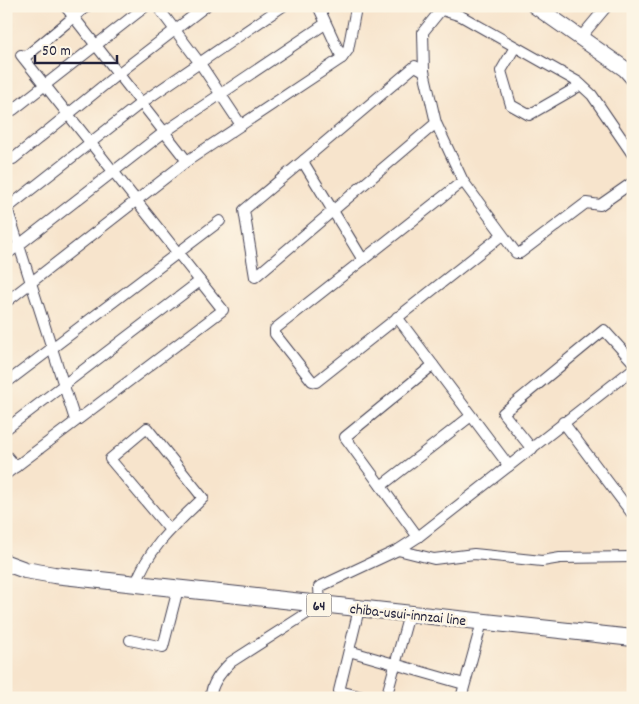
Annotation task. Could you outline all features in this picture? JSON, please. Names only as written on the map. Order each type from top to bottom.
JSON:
[{"type":"main road","name":"chiba-usui-innzai line","points":[[6,563],[25,570],[54,575],[320,606],[633,638]]},
{"type":"street","points":[[65,6],[187,162]]},
{"type":"street","points":[[6,474],[223,310],[23,56],[87,6]]},
{"type":"street","points":[[13,110],[146,6]]},
{"type":"street","points":[[157,6],[199,62],[241,125]]},
{"type":"street","points":[[13,159],[119,73],[206,6]]},
{"type":"street","points":[[75,420],[7,207],[92,144],[141,103],[283,6]]},
{"type":"street","points":[[318,6],[342,58]]},
{"type":"street","points":[[430,6],[440,11],[461,16],[581,85],[592,95],[633,155]]},
{"type":"street","points":[[535,6],[630,69]]},
{"type":"street","points":[[581,37],[607,6]]},
{"type":"street","points":[[440,11],[424,32],[424,71],[436,123],[463,181],[516,253],[520,253],[586,203],[600,205],[633,182]]},
{"type":"street","points":[[6,302],[187,162],[342,58],[348,50],[355,13]]},
{"type":"street","points":[[6,255],[163,133],[325,24]]},
{"type":"street","points":[[515,47],[501,71],[510,105],[529,115],[581,85]]},
{"type":"street","points":[[424,71],[415,66],[244,210],[255,277],[331,210],[436,123]]},
{"type":"street","points":[[304,160],[304,165],[363,260]]},
{"type":"street","points":[[463,181],[275,329],[275,334],[312,381],[316,382],[502,235]]},
{"type":"street","points":[[6,383],[220,221]]},
{"type":"street","points":[[6,429],[200,281]]},
{"type":"street","points":[[397,317],[509,466]]},
{"type":"street","points":[[532,449],[503,413],[604,330],[633,362]]},
{"type":"street","points":[[418,537],[344,437],[433,365]]},
{"type":"street","points":[[209,696],[220,673],[231,662],[320,606],[320,587],[398,550],[418,537],[633,369]]},
{"type":"street","points":[[381,486],[471,416]]},
{"type":"street","points":[[563,422],[633,515]]},
{"type":"street","points":[[136,584],[141,568],[170,530],[203,498],[147,428],[110,459],[170,530]]},
{"type":"street","points":[[6,455],[16,467]]},
{"type":"street","points":[[398,550],[434,559],[474,554],[542,561],[560,558],[633,557]]},
{"type":"street","points":[[130,640],[163,647],[178,589]]},
{"type":"street","points":[[359,609],[339,691],[367,698]]},
{"type":"street","points":[[386,698],[409,614]]},
{"type":"street","points":[[460,698],[482,622]]},
{"type":"street","points":[[350,652],[464,684]]}]
